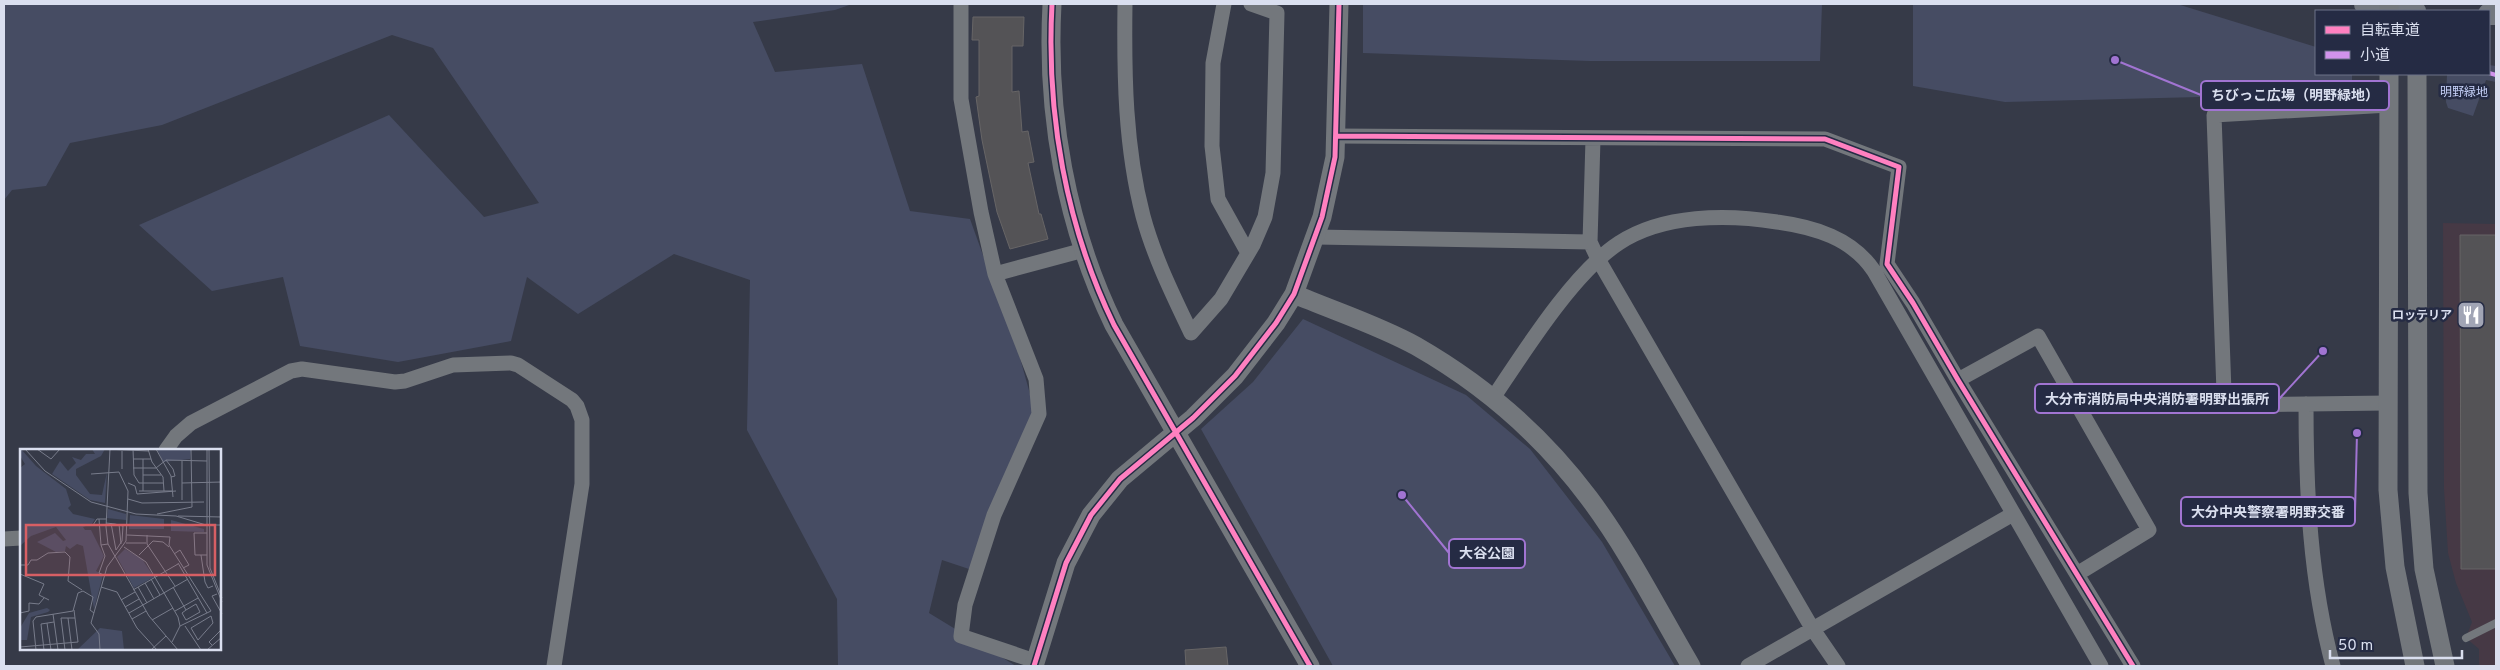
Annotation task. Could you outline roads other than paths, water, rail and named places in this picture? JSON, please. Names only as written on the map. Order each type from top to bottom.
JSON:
[{"type":"main road","points":[[2365,4],[2409,10]]},
{"type":"street","points":[[961,4],[961,98],[981,212],[995,274],[1036,379],[1039,414],[994,515],[965,605],[961,636],[1035,663],[1066,562],[1091,515],[1120,479],[1176,432],[1235,376],[1276,323],[1294,294],[1316,237],[1331,178],[1336,136],[1339,4]]},
{"type":"street","points":[[1052,4],[1051,59],[1055,123],[1068,194],[1084,250],[1114,325],[1310,666]]},
{"type":"street","points":[[1126,4],[1126,106],[1131,160],[1143,217],[1163,276],[1191,333],[1222,299],[1248,253],[1265,217],[1274,173],[1277,13],[1251,4]]},
{"type":"street","points":[[1224,4],[1213,62],[1212,146],[1218,199],[1248,253]]},
{"type":"street","points":[[2389,75],[2388,490],[2395,567],[2415,666]]},
{"type":"street","points":[[2417,75],[2418,493],[2424,569],[2445,666]]},
{"type":"street","points":[[2388,403],[2240,405],[2227,398],[2224,392],[2214,115],[2389,105]]},
{"type":"street","points":[[1336,136],[1825,140],[1900,167],[1880,268],[2013,514],[2101,666]]},
{"type":"street","points":[[1593,139],[1590,242],[1598,259],[1812,628],[1838,666]]},
{"type":"street","points":[[1493,398],[1553,313],[1598,259],[1619,243],[1640,232],[1680,221],[1746,217],[1791,224],[1823,233],[1855,249],[1880,268],[1913,303],[2133,666]]},
{"type":"street","points":[[1316,237],[1590,242]]},
{"type":"street","points":[[995,274],[1084,250]]},
{"type":"street","points":[[1294,294],[1414,345],[1493,398],[1550,450],[1590,499],[1625,553],[1691,666]]},
{"type":"street","points":[[1958,380],[2038,336],[2149,530],[2077,574]]},
{"type":"street","points":[[167,449],[176,436],[191,423],[291,371],[302,369],[395,382],[464,363],[493,362],[518,365],[572,400],[577,406],[582,420],[582,484],[554,666]]},
{"type":"street","points":[[2306,404],[2306,485],[2312,557],[2333,666]]},
{"type":"street","points":[[1748,666],[2013,514]]},
{"type":"street","points":[[4,539],[20,538]]},
{"type":"lane","points":[[2466,638],[2496,623]]},
{"type":"place","name":"ちびっこ広場（明野緑地）","points":[[2115,60]]},
{"type":"place","name":"ロッテリア","points":[[2471,315]]},
{"type":"place","name":"大分市消防局中央消防署明野出張所","points":[[2323,351]]},
{"type":"place","name":"大分中央警察署明野交番","points":[[2357,433]]},
{"type":"place","name":"大谷公園","points":[[1402,495]]},
{"type":"park label","name":"明野緑地","points":[[2464,92]]}]
